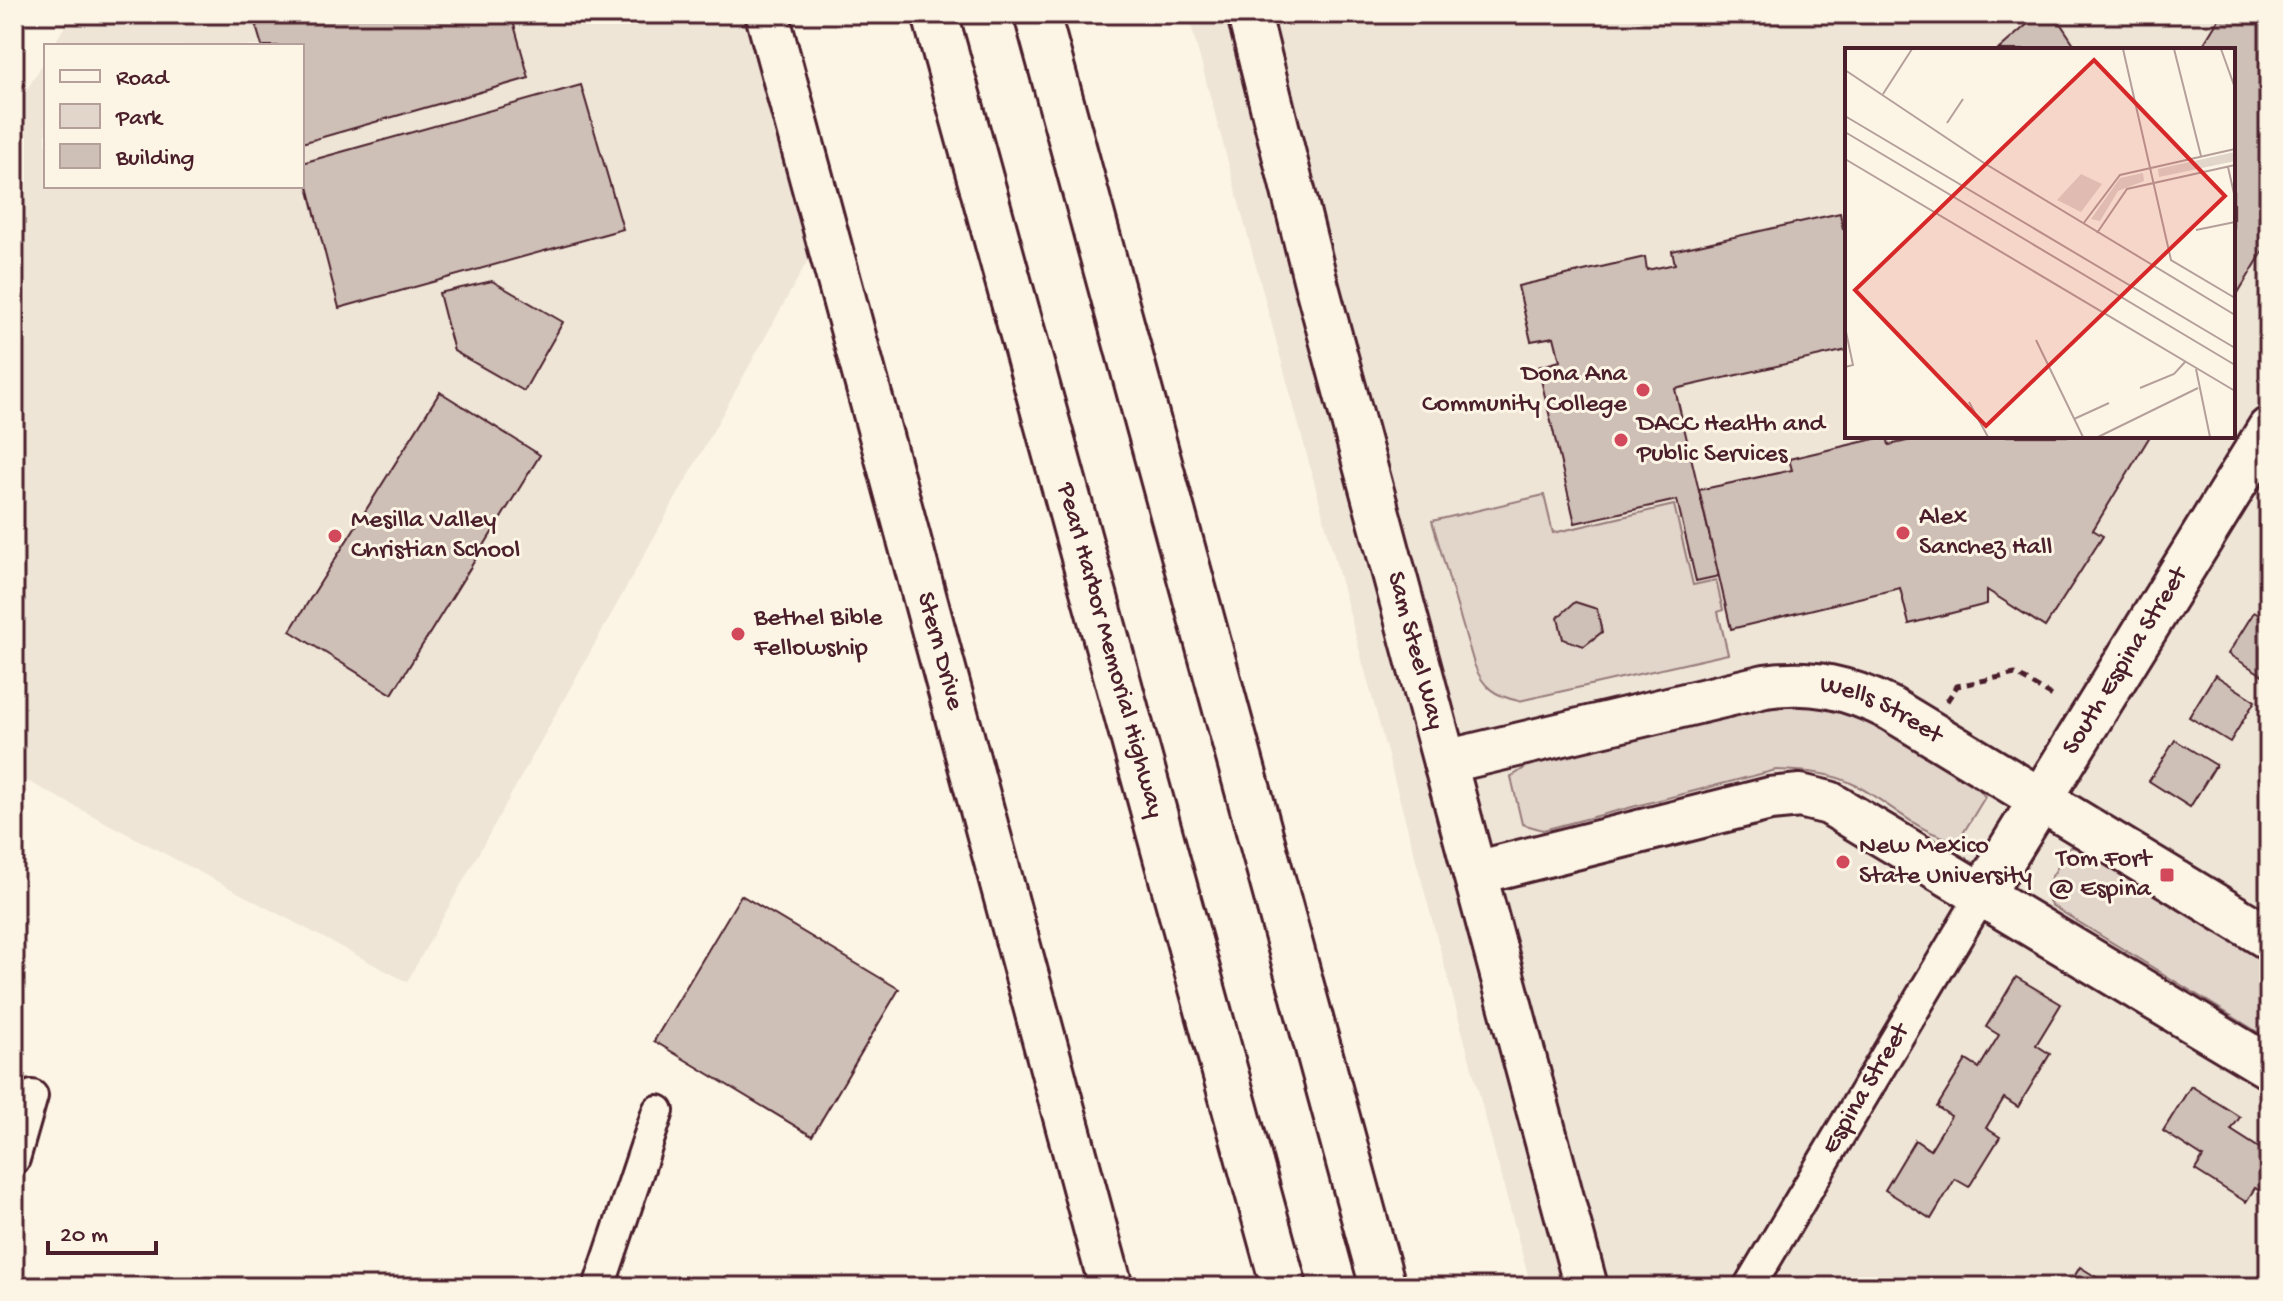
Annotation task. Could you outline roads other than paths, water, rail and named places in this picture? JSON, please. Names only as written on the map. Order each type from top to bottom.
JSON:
[{"type":"highway","name":"Pearl Harbor Memorial Highway","points":[[935,14],[1284,1287]]},
{"type":"highway","points":[[1037,14],[1383,1287]]},
{"type":"street","name":"Stern Drive","points":[[767,14],[1111,1287]]},
{"type":"street","name":"Sam Steel Way","points":[[1249,14],[1316,283],[1586,1287]]},
{"type":"street","name":"South Espina Street","points":[[1983,893],[2269,429]]},
{"type":"street","name":"Wells Street","points":[[1445,762],[1765,686],[1815,683],[1861,694],[1891,709],[2269,938]]},
{"type":"street","points":[[1475,873],[1770,799],[1800,796],[1829,803],[1866,822],[2269,1067]]},
{"type":"street","name":"Espina Street","points":[[1749,1287],[1983,893]]},
{"type":"street","points":[[14,1159],[32,1096]]},
{"type":"street","points":[[599,1287],[658,1111]]},
{"type":"place","name":"Dona Ana Community College","points":[[1643,390]]},
{"type":"place","name":"DACC Health and Public Services","points":[[1621,440]]},
{"type":"place","name":"Alex Sanchez Hall","points":[[1903,533]]},
{"type":"place","name":"Mesilla Valley Christian School","points":[[335,536]]},
{"type":"place","name":"Bethel Bible Fellowship","points":[[738,634]]},
{"type":"place","name":"New Mexico State University","points":[[1843,862]]},
{"type":"place","name":"Tom Fort @ Espina","points":[[2167,875]]}]
